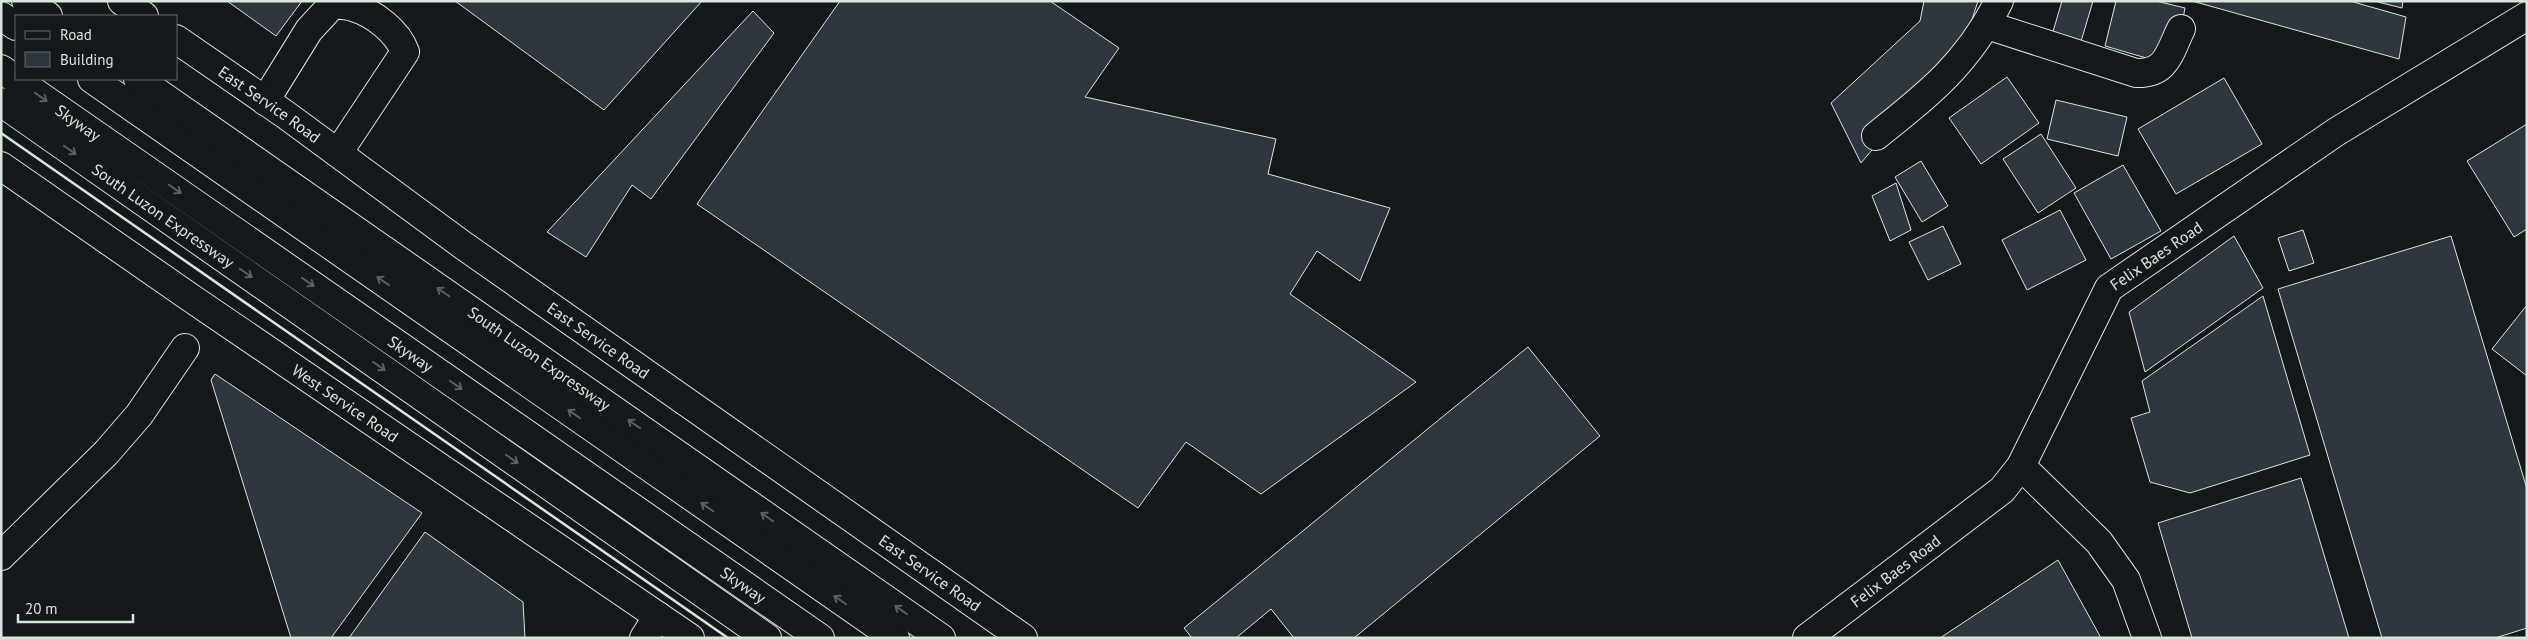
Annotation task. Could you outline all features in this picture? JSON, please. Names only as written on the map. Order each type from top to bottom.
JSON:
[{"type":"main road","points":[[26,1],[47,15]]},
{"type":"main road","points":[[122,1],[143,15]]},
{"type":"main road","points":[[1876,136],[1931,92],[1962,61],[1987,26],[1999,1]]},
{"type":"main road","points":[[265,101],[309,30],[333,4],[353,6],[383,24],[400,39],[405,52],[338,153]]},
{"type":"main road","points":[[1,16],[15,25]]},
{"type":"main road","name":"Felix Baes Road","points":[[1807,638],[2002,490],[2021,466],[2109,288],[2336,132],[2527,16]]},
{"type":"main road","points":[[1987,26],[2136,73],[2148,73],[2158,70],[2164,64],[2181,29]]},
{"type":"main road","name":"East Service Road","points":[[178,40],[338,153],[464,246],[1023,638]]},
{"type":"main road","name":"Skyway","points":[[1,69],[15,79]]},
{"type":"main road","name":"Skyway","points":[[17,80],[820,638]]},
{"type":"main road","points":[[93,80],[895,638]]},
{"type":"main road","name":"South Luzon Expressway","points":[[139,80],[941,638]]},
{"type":"main road","name":"South Luzon Expressway","points":[[1,102],[767,638]]},
{"type":"main road","name":"West Service Road","points":[[1,166],[191,298],[651,627],[690,638]]},
{"type":"main road","points":[[1,556],[106,453],[139,415],[185,348]]},
{"type":"main road","points":[[2021,466],[2099,542],[2126,580],[2146,638]]},
{"type":"building","points":[[227,1],[302,1],[276,36]]},
{"type":"building","points":[[455,1],[702,1],[604,110]]},
{"type":"building","points":[[840,1],[1050,1],[1119,48],[1085,97],[1276,139],[1268,174],[1390,208],[1360,281],[1317,251],[1290,294],[1416,382],[1261,494],[1186,442],[1138,508],[697,204]]},
{"type":"building","points":[[1924,1],[1978,1],[1966,38],[1861,163],[1831,103],[1920,21]]},
{"type":"building","points":[[2062,1],[2093,1],[2077,55],[2049,45]]},
{"type":"building","points":[[2116,1],[2156,1],[2185,8],[2174,66],[2105,46]]},
{"type":"building","points":[[2192,1],[2350,1],[2406,17],[2399,59]]},
{"type":"building","points":[[2374,1],[2403,1],[2402,8]]},
{"type":"building","points":[[753,11],[774,33],[651,199],[632,185],[586,257],[547,232]]},
{"type":"building","points":[[2007,77],[2039,123],[1981,164],[1949,118]]},
{"type":"building","points":[[2224,78],[2262,144],[2176,194],[2138,129]]},
{"type":"building","points":[[2056,100],[2127,117],[2118,156],[2047,139]]},
{"type":"building","points":[[2527,124],[2527,229],[2514,237],[2467,161]]},
{"type":"building","points":[[2041,134],[2076,188],[2038,213],[2003,159]]},
{"type":"building","points":[[1921,161],[1948,206],[1922,222],[1895,177]]},
{"type":"building","points":[[2123,165],[2161,231],[2111,259],[2074,193]]},
{"type":"building","points":[[1896,183],[1911,230],[1890,241],[1872,196]]},
{"type":"building","points":[[2060,210],[2086,260],[2027,290],[2002,240]]},
{"type":"building","points":[[1943,226],[1961,264],[1928,280],[1909,242]]},
{"type":"building","points":[[2303,230],[2314,263],[2289,271],[2278,238]]},
{"type":"building","points":[[2234,236],[2263,288],[2145,372],[2129,312]]},
{"type":"building","points":[[2451,236],[2527,489],[2527,628],[2495,638],[2382,638],[2278,289]]},
{"type":"building","points":[[2263,296],[2310,455],[2190,493],[2150,482],[2131,418],[2150,412],[2142,381]]},
{"type":"building","points":[[2527,305],[2527,376],[2492,349]]},
{"type":"building","points":[[1528,347],[1600,436],[1354,638],[1294,638],[1271,609],[1236,638],[1192,638],[1184,628]]},
{"type":"building","points":[[215,374],[422,513],[331,638],[291,638],[211,380]]},
{"type":"building","points":[[2301,478],[2349,638],[2192,638],[2158,523]]},
{"type":"building","points":[[425,532],[523,602],[525,638],[349,638]]},
{"type":"building","points":[[2058,560],[2101,638],[1940,638]]},
{"type":"wall","points":[[1,133],[728,638]]}]
